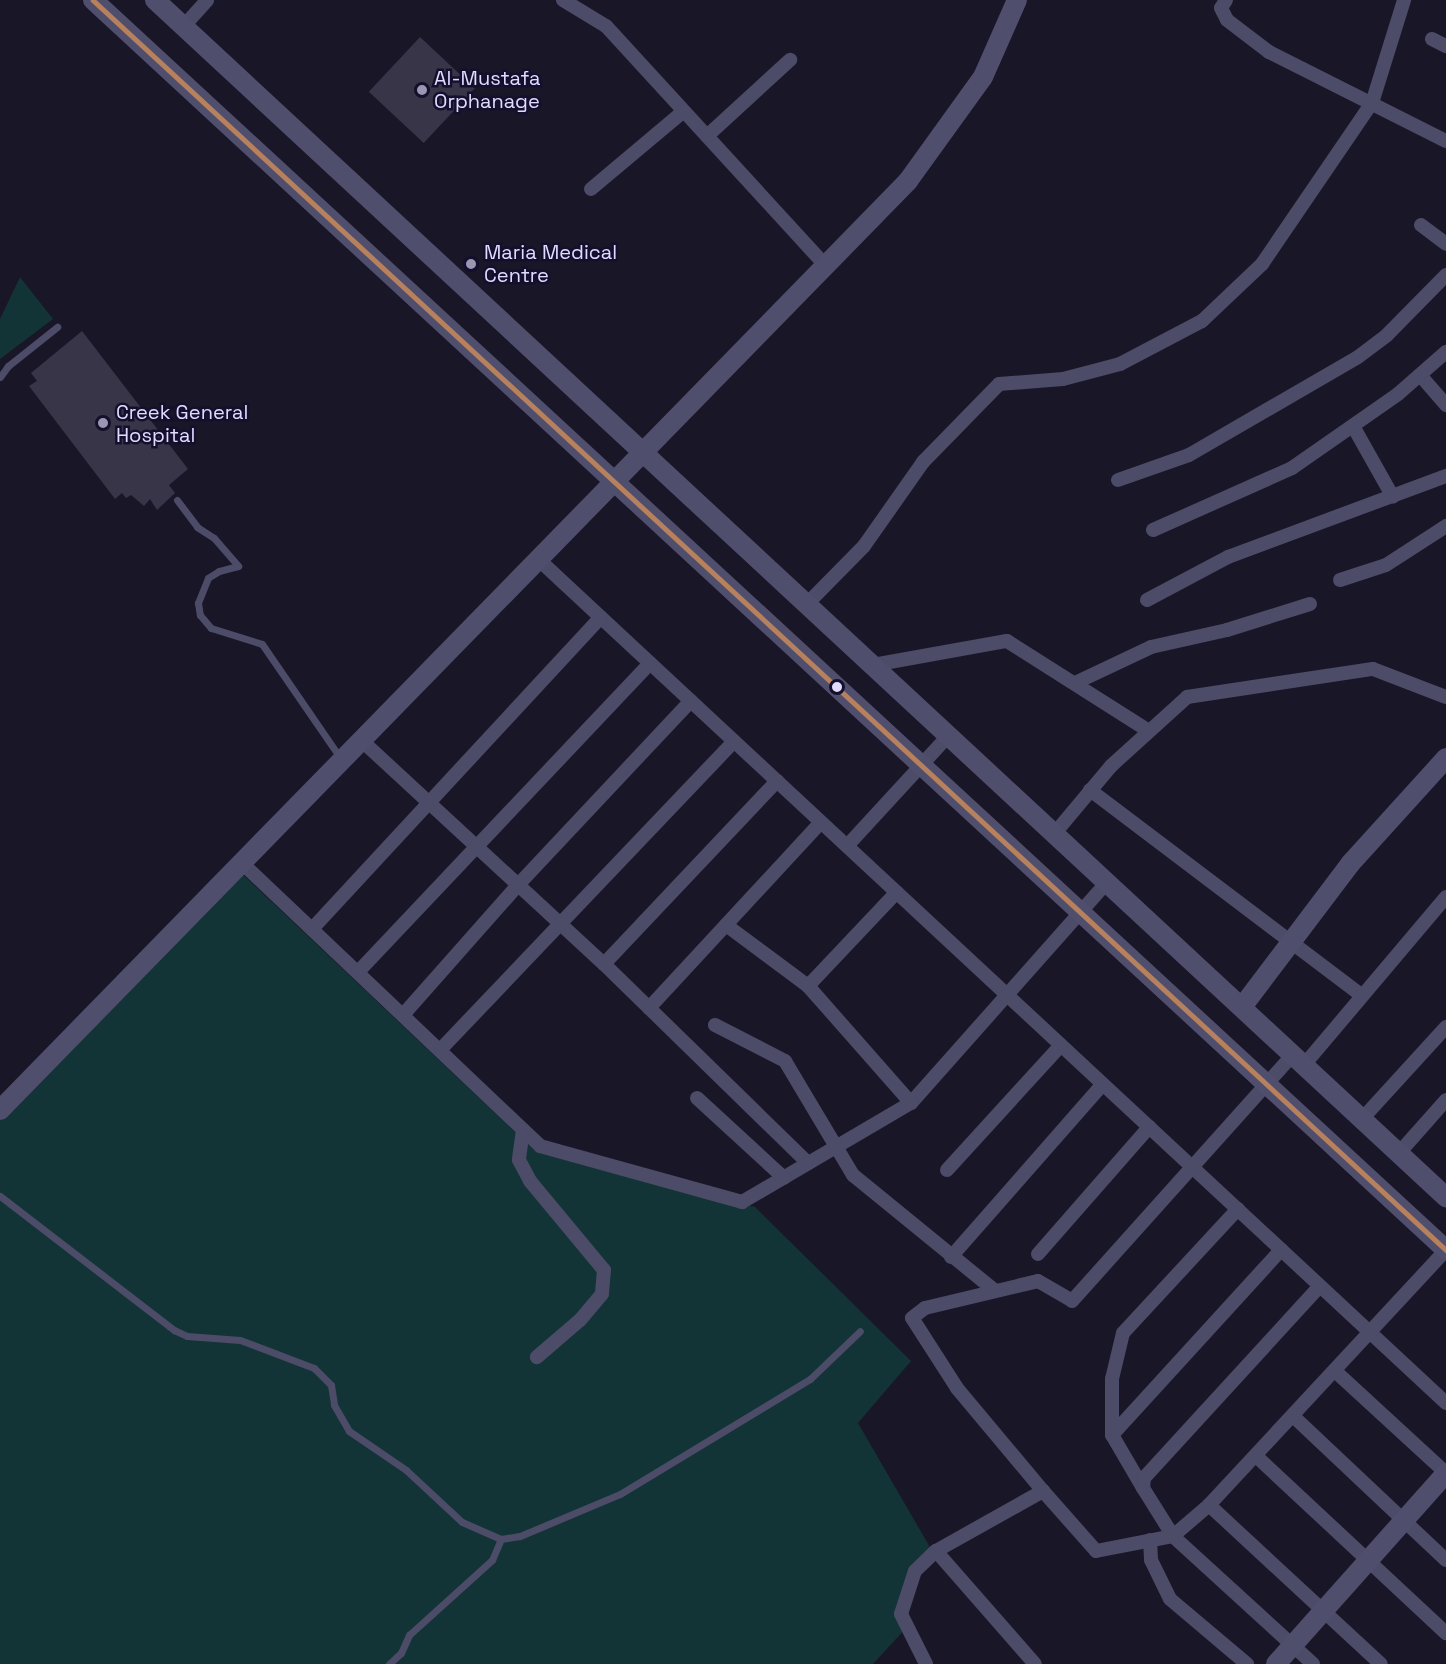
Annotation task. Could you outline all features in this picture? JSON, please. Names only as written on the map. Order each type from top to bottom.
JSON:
[{"type":"main road","points":[[93,0],[1446,1250]]},
{"type":"main road","points":[[155,0],[1446,1197]]},
{"type":"main road","points":[[0,1110],[613,480],[693,404],[908,181],[976,87],[1017,0]]},
{"type":"main road","points":[[1242,1007],[1350,864],[1446,758]]},
{"type":"main road","points":[[1276,1664],[1325,1612],[1446,1473]]},
{"type":"street","points":[[183,27],[207,0]]},
{"type":"street","points":[[563,0],[606,26],[826,266]]},
{"type":"street","points":[[1226,0],[1222,15],[1269,52],[1446,141]]},
{"type":"street","points":[[807,604],[864,546],[923,462],[999,384],[1063,379],[1120,364],[1202,321],[1262,264],[1372,103],[1404,0]]},
{"type":"street","points":[[1432,39],[1446,46]]},
{"type":"street","points":[[707,136],[790,60]]},
{"type":"street","points":[[591,189],[684,111]]},
{"type":"street","points":[[1421,225],[1446,244]]},
{"type":"street","points":[[1118,480],[1190,455],[1358,357],[1387,335],[1446,275]]},
{"type":"street","points":[[1154,530],[1292,468],[1353,426],[1420,375],[1446,352]]},
{"type":"street","points":[[1420,375],[1446,405]]},
{"type":"street","points":[[1353,426],[1393,497]]},
{"type":"street","points":[[1146,600],[1227,557],[1446,476]]},
{"type":"street","points":[[1340,580],[1386,565],[1446,526]]},
{"type":"street","points":[[537,558],[1446,1403]]},
{"type":"street","points":[[1075,683],[1151,647],[1227,630],[1310,604]]},
{"type":"street","points":[[312,929],[427,802],[601,617]]},
{"type":"street","points":[[873,665],[1006,641],[1149,731]]},
{"type":"street","points":[[358,972],[651,663]]},
{"type":"street","points":[[1054,833],[1090,790],[1187,697],[1373,669],[1446,697]]},
{"type":"street","points":[[403,1015],[517,886],[691,701]]},
{"type":"street","points":[[847,846],[949,735]]},
{"type":"street","points":[[360,740],[604,964],[808,1163]]},
{"type":"street","points":[[441,1049],[734,741]]},
{"type":"street","points":[[604,964],[777,781]]},
{"type":"street","points":[[1090,790],[1185,866],[1294,941],[1360,994]]},
{"type":"street","points":[[649,1008],[821,822]]},
{"type":"street","points":[[242,863],[441,1049],[540,1146],[742,1202],[911,1103],[1107,882]]},
{"type":"street","points":[[808,986],[897,892]]},
{"type":"street","points":[[1446,897],[1299,1060],[1267,1084],[1072,1300],[1038,1281],[994,1290],[917,1312],[912,1318],[913,1325],[957,1388],[1096,1551],[1173,1536],[1209,1505],[1256,1456],[1446,1250]]},
{"type":"street","points":[[726,925],[808,986],[911,1103]]},
{"type":"street","points":[[715,1025],[785,1061],[853,1175],[994,1290]]},
{"type":"street","points":[[1362,1119],[1446,1027]]},
{"type":"street","points":[[947,1170],[1061,1045]]},
{"type":"street","points":[[951,1257],[1103,1084]]},
{"type":"street","points":[[697,1098],[784,1178]]},
{"type":"street","points":[[1399,1153],[1446,1100]]},
{"type":"street","points":[[1038,1254],[1149,1127]]},
{"type":"street","points":[[524,1130],[519,1160],[530,1181],[604,1270],[602,1294],[580,1320],[537,1357]]},
{"type":"street","points":[[1238,1209],[1123,1333],[1112,1379],[1112,1435],[1173,1536],[1313,1664]]},
{"type":"street","points":[[1112,1435],[1281,1250]]},
{"type":"street","points":[[1143,1488],[1144,1478],[1320,1286]]},
{"type":"street","points":[[1335,1371],[1446,1473]]},
{"type":"street","points":[[1293,1416],[1446,1560]]},
{"type":"street","points":[[1256,1456],[1446,1633]]},
{"type":"street","points":[[926,1664],[901,1614],[915,1571],[936,1551],[1043,1491]]},
{"type":"street","points":[[1209,1505],[1382,1664]]},
{"type":"street","points":[[1149,1540],[1151,1560],[1170,1599],[1247,1664]]},
{"type":"street","points":[[936,1551],[1035,1664]]},
{"type":"lane","points":[[0,377],[8,366],[57,327]]},
{"type":"lane","points":[[177,500],[197,527],[214,538],[238,566],[219,571],[208,578],[198,603],[201,615],[211,628],[262,644],[341,759]]},
{"type":"lane","points":[[0,1196],[174,1330],[187,1336],[258,1345],[319,1372],[332,1385],[334,1405],[349,1431],[406,1470],[462,1522],[501,1539],[520,1536],[620,1494],[810,1379],[860,1331]]},
{"type":"lane","points":[[389,1664],[401,1653],[409,1635],[492,1560],[501,1539]]},
{"type":"green space","points":[[20,277],[53,319],[0,359],[0,319]]},
{"type":"green space","points":[[236,868],[535,1151],[755,1207],[911,1361],[858,1423],[931,1549],[901,1614],[907,1627],[873,1664],[0,1664],[0,1113]]},
{"type":"building","name":"Al-Mustafa Orphanage","points":[[420,37],[475,88],[424,143],[369,92]]},
{"type":"building","points":[[82,331],[188,469],[169,485],[175,493],[157,510],[150,499],[144,506],[131,495],[126,498],[122,493],[115,499],[29,386],[37,381],[31,373]]},
{"type":"transit line","points":[[93,0],[1446,1250]]},
{"type":"place","name":"Al-Mustafa Orphanage","points":[[422,90]]},
{"type":"place","name":"Maria Medical Centre","points":[[471,264]]},
{"type":"place","name":"Creek General Hospital","points":[[103,423]]}]
